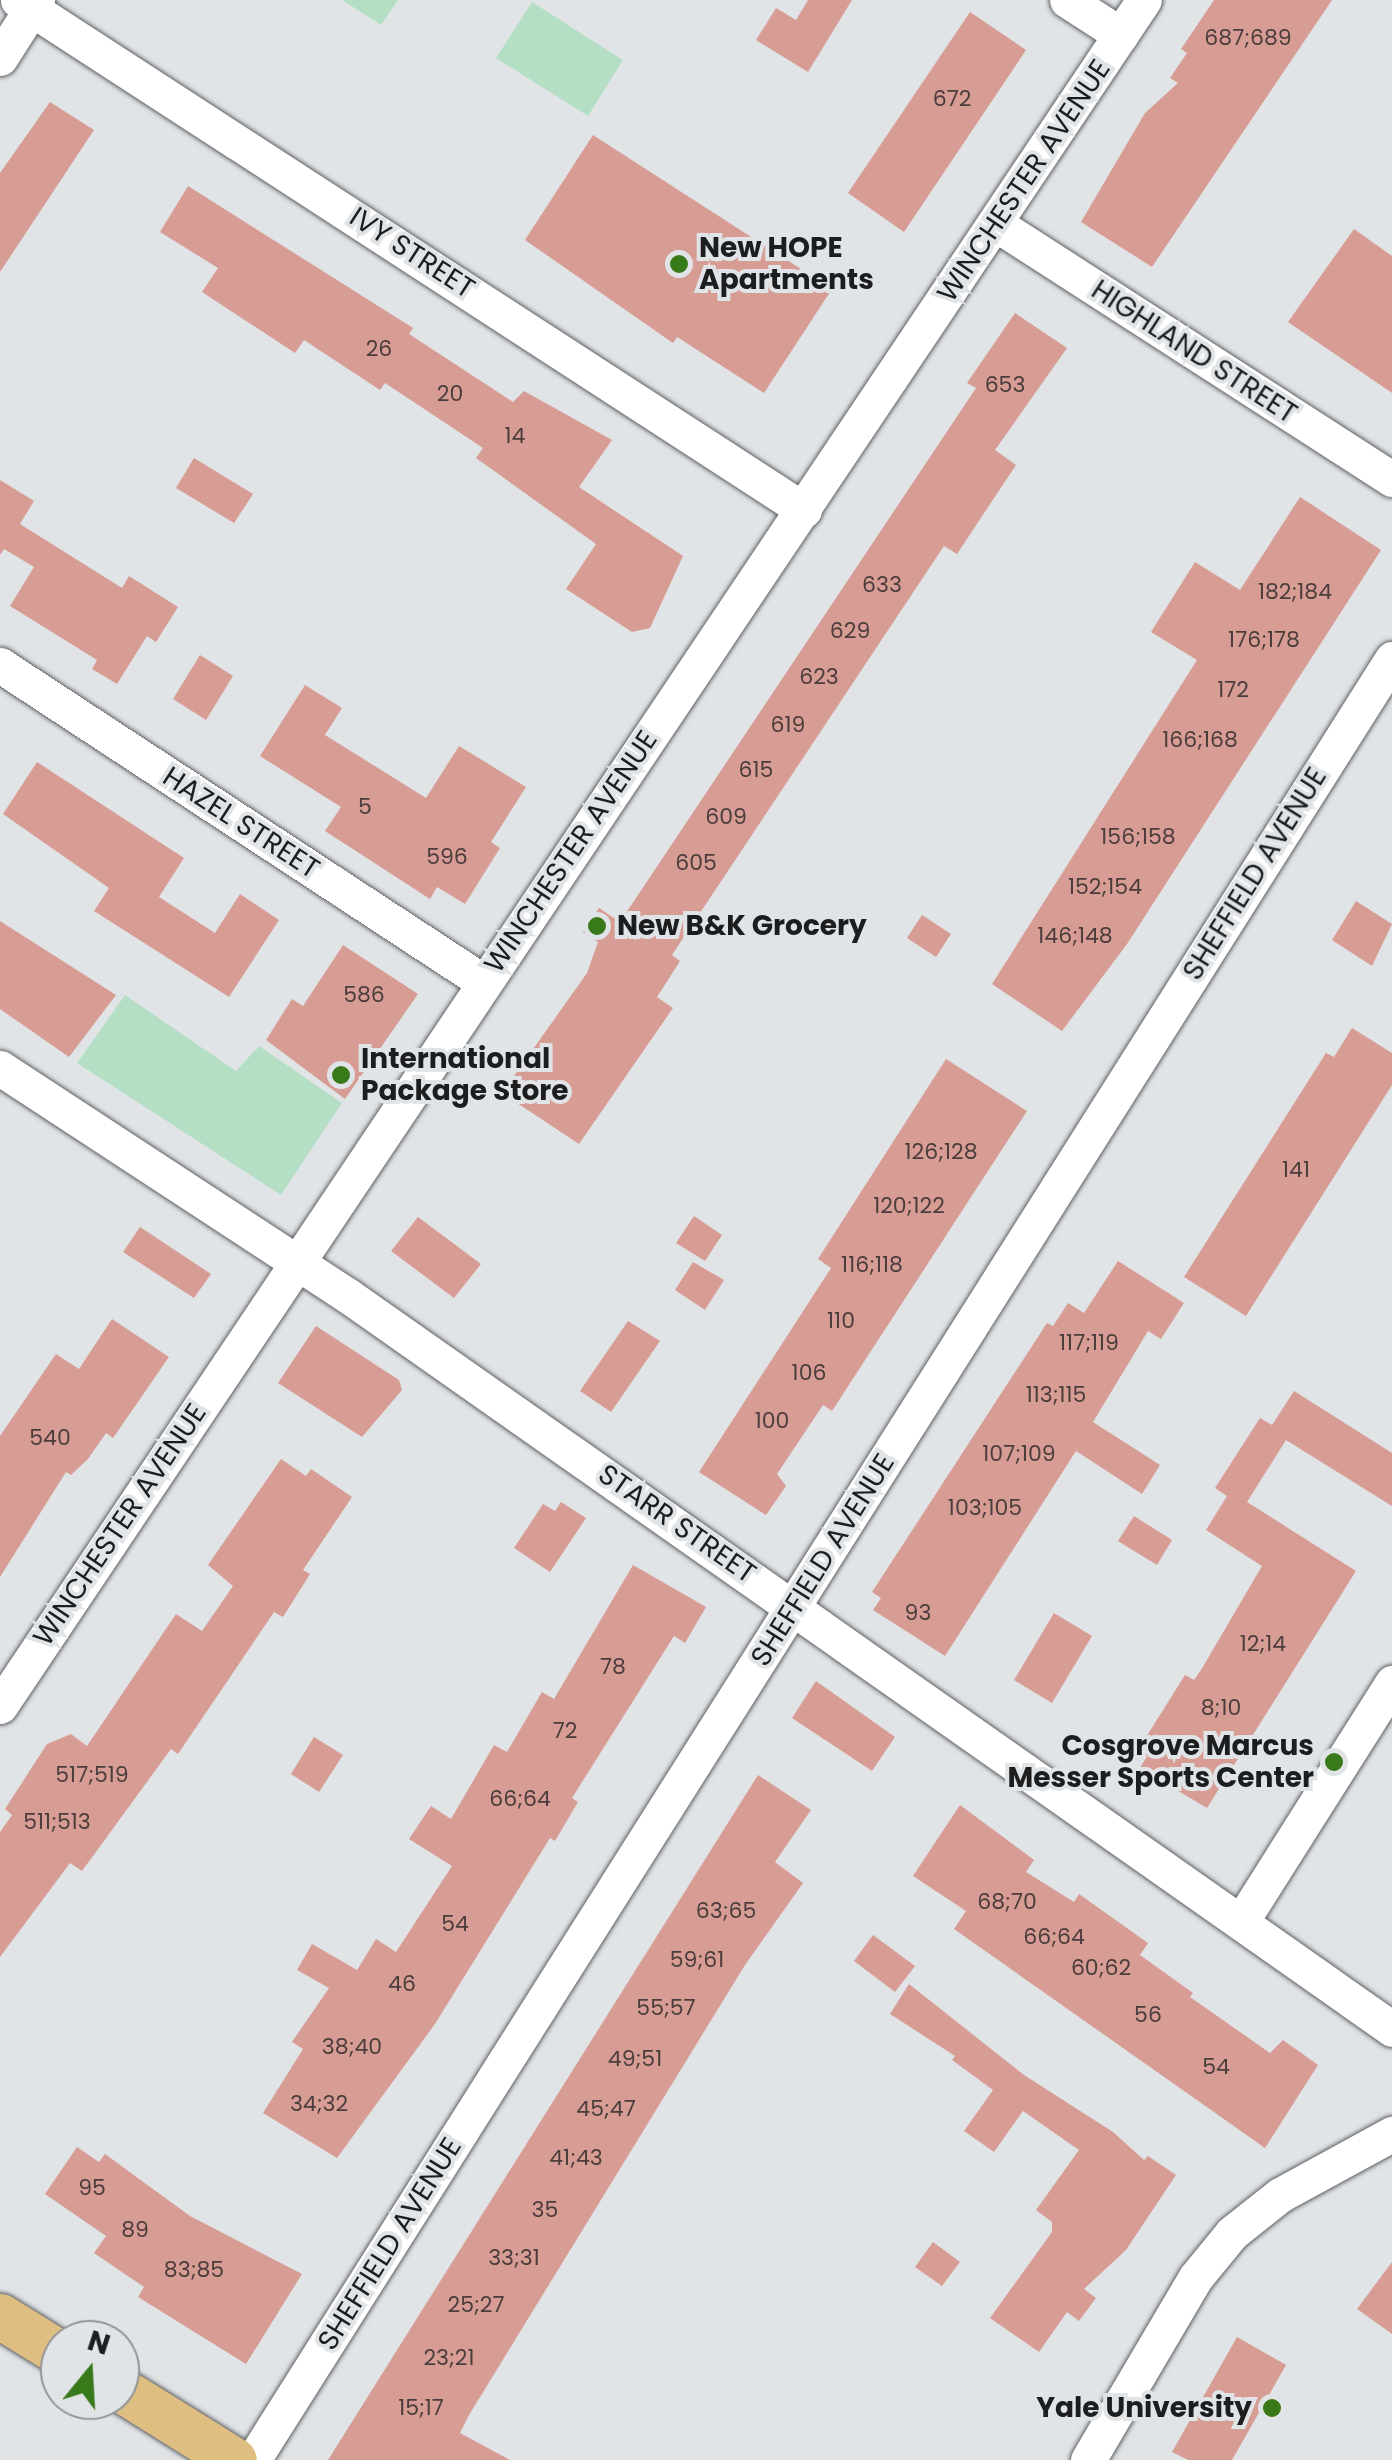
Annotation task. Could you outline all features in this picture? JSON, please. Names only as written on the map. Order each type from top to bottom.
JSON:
[{"type":"main road","points":[[0,2316],[40,2340]]},
{"type":"main road","points":[[140,2402],[234,2460]]},
{"type":"street","points":[[1067,0],[1121,34]]},
{"type":"street","name":"WINCHESTER AVENUE","points":[[0,1706],[11,1666],[296,1261],[1144,0]]},
{"type":"street","points":[[0,58],[29,3]]},
{"type":"street","name":"IVY STREET","points":[[29,3],[804,510]]},
{"type":"street","name":"HIGHLAND STREET","points":[[996,224],[1392,479]]},
{"type":"street","name":"SHEFFIELD AVENUE","points":[[253,2460],[1392,658]]},
{"type":"street","name":"HAZEL STREET","points":[[0,665],[482,982]]},
{"type":"street","name":"STARR STREET","points":[[0,1068],[296,1261],[794,1605],[1392,2029]]},
{"type":"street","points":[[1241,1922],[1392,1683]]},
{"type":"street","points":[[1088,2460],[1196,2278],[1232,2233],[1280,2195],[1392,2134]]},
{"type":"green space","points":[[342,0],[398,0],[381,25]]},
{"type":"green space","points":[[532,2],[623,60],[588,116],[496,58]]},
{"type":"green space","points":[[125,995],[236,1071],[259,1046],[342,1103],[281,1195],[77,1063]]},
{"type":"building","points":[[808,0],[852,0],[808,72],[756,40],[776,8],[796,20]]},
{"type":"building","points":[[1214,0],[1332,0],[1152,267],[1081,222],[1145,113],[1178,83],[1170,78],[1187,53],[1181,49]]},
{"type":"building","points":[[970,12],[1026,50],[904,232],[848,193]]},
{"type":"building","points":[[50,102],[94,130],[0,272],[0,173]]},
{"type":"building","name":"New HOPE Apartments","points":[[593,135],[832,289],[764,393],[677,337],[673,343],[525,240]]},
{"type":"building","points":[[188,186],[413,328],[409,334],[513,402],[524,391],[612,440],[579,487],[683,556],[650,628],[632,632],[566,589],[596,544],[476,458],[483,448],[385,383],[380,390],[304,340],[295,353],[202,292],[218,268],[160,232]]},
{"type":"building","points":[[1354,229],[1392,256],[1392,393],[1288,322]]},
{"type":"building","points":[[1015,313],[1067,348],[995,450],[1016,465],[957,554],[944,546],[672,955],[680,961],[657,997],[673,1008],[579,1144],[502,1093],[587,973],[598,942],[583,932],[599,908],[620,922],[976,388],[967,383]]},
{"type":"building","points":[[194,458],[253,494],[234,523],[176,488]]},
{"type":"building","points":[[0,480],[34,501],[20,524],[122,588],[129,576],[178,607],[156,642],[147,636],[117,684],[92,669],[97,660],[10,606],[34,567],[4,549],[0,555]]},
{"type":"building","points":[[1300,497],[1381,550],[1127,944],[1062,1031],[992,984],[1197,660],[1151,632],[1195,562],[1240,590]]},
{"type":"building","points":[[200,655],[233,676],[206,720],[173,699]]},
{"type":"building","points":[[305,685],[342,708],[325,735],[426,798],[459,746],[526,787],[491,842],[500,848],[465,904],[437,887],[430,899],[325,831],[341,807],[260,756]]},
{"type":"building","points":[[37,762],[184,858],[159,897],[215,933],[240,894],[279,920],[229,997],[94,911],[109,888],[3,814]]},
{"type":"building","points":[[1356,901],[1392,924],[1372,966],[1332,940]]},
{"type":"building","points":[[922,915],[951,934],[936,957],[907,938]]},
{"type":"building","points":[[0,921],[116,995],[69,1057],[0,1009]]},
{"type":"building","points":[[343,945],[418,994],[345,1099],[266,1040],[292,999],[303,1006]]},
{"type":"building","points":[[1352,1028],[1392,1053],[1392,1085],[1246,1316],[1184,1277],[1326,1053],[1334,1057]]},
{"type":"building","points":[[946,1059],[1027,1111],[832,1411],[823,1405],[777,1474],[786,1486],[766,1515],[699,1472],[831,1268],[818,1259]]},
{"type":"building","points":[[694,1216],[722,1235],[705,1261],[676,1243]]},
{"type":"building","points":[[418,1217],[481,1264],[454,1298],[391,1251]]},
{"type":"building","points":[[140,1227],[211,1274],[194,1298],[123,1252]]},
{"type":"building","points":[[1118,1261],[1184,1303],[1161,1339],[1148,1331],[1093,1422],[1160,1465],[1142,1494],[1076,1451],[945,1656],[873,1610],[881,1598],[872,1592],[1047,1323],[1053,1326],[1068,1303],[1084,1313]]},
{"type":"building","points":[[693,1262],[724,1280],[705,1310],[675,1290]]},
{"type":"building","points":[[112,1319],[169,1357],[113,1438],[106,1433],[88,1459],[71,1475],[66,1472],[0,1577],[0,1436],[56,1354],[79,1369]]},
{"type":"building","points":[[628,1321],[660,1341],[611,1412],[580,1391]]},
{"type":"building","points":[[316,1326],[399,1380],[402,1390],[362,1437],[278,1383]]},
{"type":"building","points":[[1294,1391],[1392,1453],[1392,1506],[1286,1440],[1247,1502],[1356,1571],[1207,1808],[1140,1768],[1147,1756],[1138,1750],[1185,1675],[1194,1680],[1201,1670],[1262,1566],[1206,1530],[1227,1496],[1215,1488],[1260,1418],[1272,1425]]},
{"type":"building","points":[[281,1459],[306,1476],[311,1469],[352,1497],[303,1570],[310,1574],[283,1617],[274,1612],[178,1754],[171,1749],[82,1871],[70,1863],[0,1957],[0,1832],[12,1815],[5,1809],[47,1744],[71,1734],[87,1746],[176,1614],[202,1631],[233,1586],[208,1565]]},
{"type":"building","points":[[561,1502],[586,1518],[550,1572],[514,1548],[543,1504],[555,1511]]},
{"type":"building","points":[[1134,1516],[1172,1540],[1157,1565],[1118,1541]]},
{"type":"building","points":[[633,1565],[706,1607],[685,1643],[674,1636],[572,1798],[578,1802],[555,1841],[550,1838],[435,2024],[337,2158],[263,2113],[303,2049],[292,2042],[329,1988],[297,1970],[312,1944],[357,1970],[376,1939],[396,1952],[452,1866],[409,1839],[431,1806],[451,1819],[494,1745],[507,1752],[542,1692],[554,1699]]},
{"type":"building","points":[[1054,1613],[1092,1636],[1052,1703],[1014,1680]]},
{"type":"building","points":[[816,1681],[895,1737],[872,1771],[792,1718]]},
{"type":"building","points":[[314,1737],[343,1755],[319,1792],[291,1774]]},
{"type":"building","points":[[758,1775],[811,1810],[775,1862],[803,1883],[745,1965],[469,2415],[460,2433],[510,2460],[328,2460]]},
{"type":"building","points":[[960,1805],[1034,1860],[1026,1872],[1074,1902],[1079,1894],[1148,1943],[1140,1955],[1193,1993],[1190,1997],[1270,2053],[1283,2040],[1318,2065],[1265,2148],[954,1929],[966,1911],[913,1876]]},
{"type":"building","points":[[873,1935],[915,1966],[895,1992],[854,1961]]},
{"type":"building","points":[[909,1984],[1024,2075],[1113,2132],[1144,2160],[1148,2156],[1176,2175],[1126,2250],[1084,2289],[1096,2298],[1079,2321],[1067,2312],[1039,2352],[990,2318],[1052,2232],[1052,2222],[1036,2210],[1079,2150],[1023,2111],[994,2152],[964,2131],[993,2090],[952,2060],[955,2056],[890,2014]]},
{"type":"building","points":[[77,2147],[99,2162],[105,2154],[190,2216],[302,2274],[246,2364],[138,2297],[144,2287],[94,2253],[106,2236],[45,2194]]},
{"type":"building","points":[[933,2242],[960,2262],[942,2286],[915,2267]]},
{"type":"building","points":[[1392,2262],[1392,2334],[1357,2309]]},
{"type":"building","points":[[1237,2337],[1286,2365],[1232,2460],[1188,2460],[1172,2452]]},
{"type":"place","name":"New HOPE Apartments","points":[[679,264]]},
{"type":"place","name":"New B&K Grocery","points":[[597,926]]},
{"type":"place","name":"International Package Store","points":[[341,1075]]},
{"type":"place","name":"Cosgrove Marcus Messer Sports Center","points":[[1334,1762]]},
{"type":"place","name":"Yale University","points":[[1272,2408]]}]
